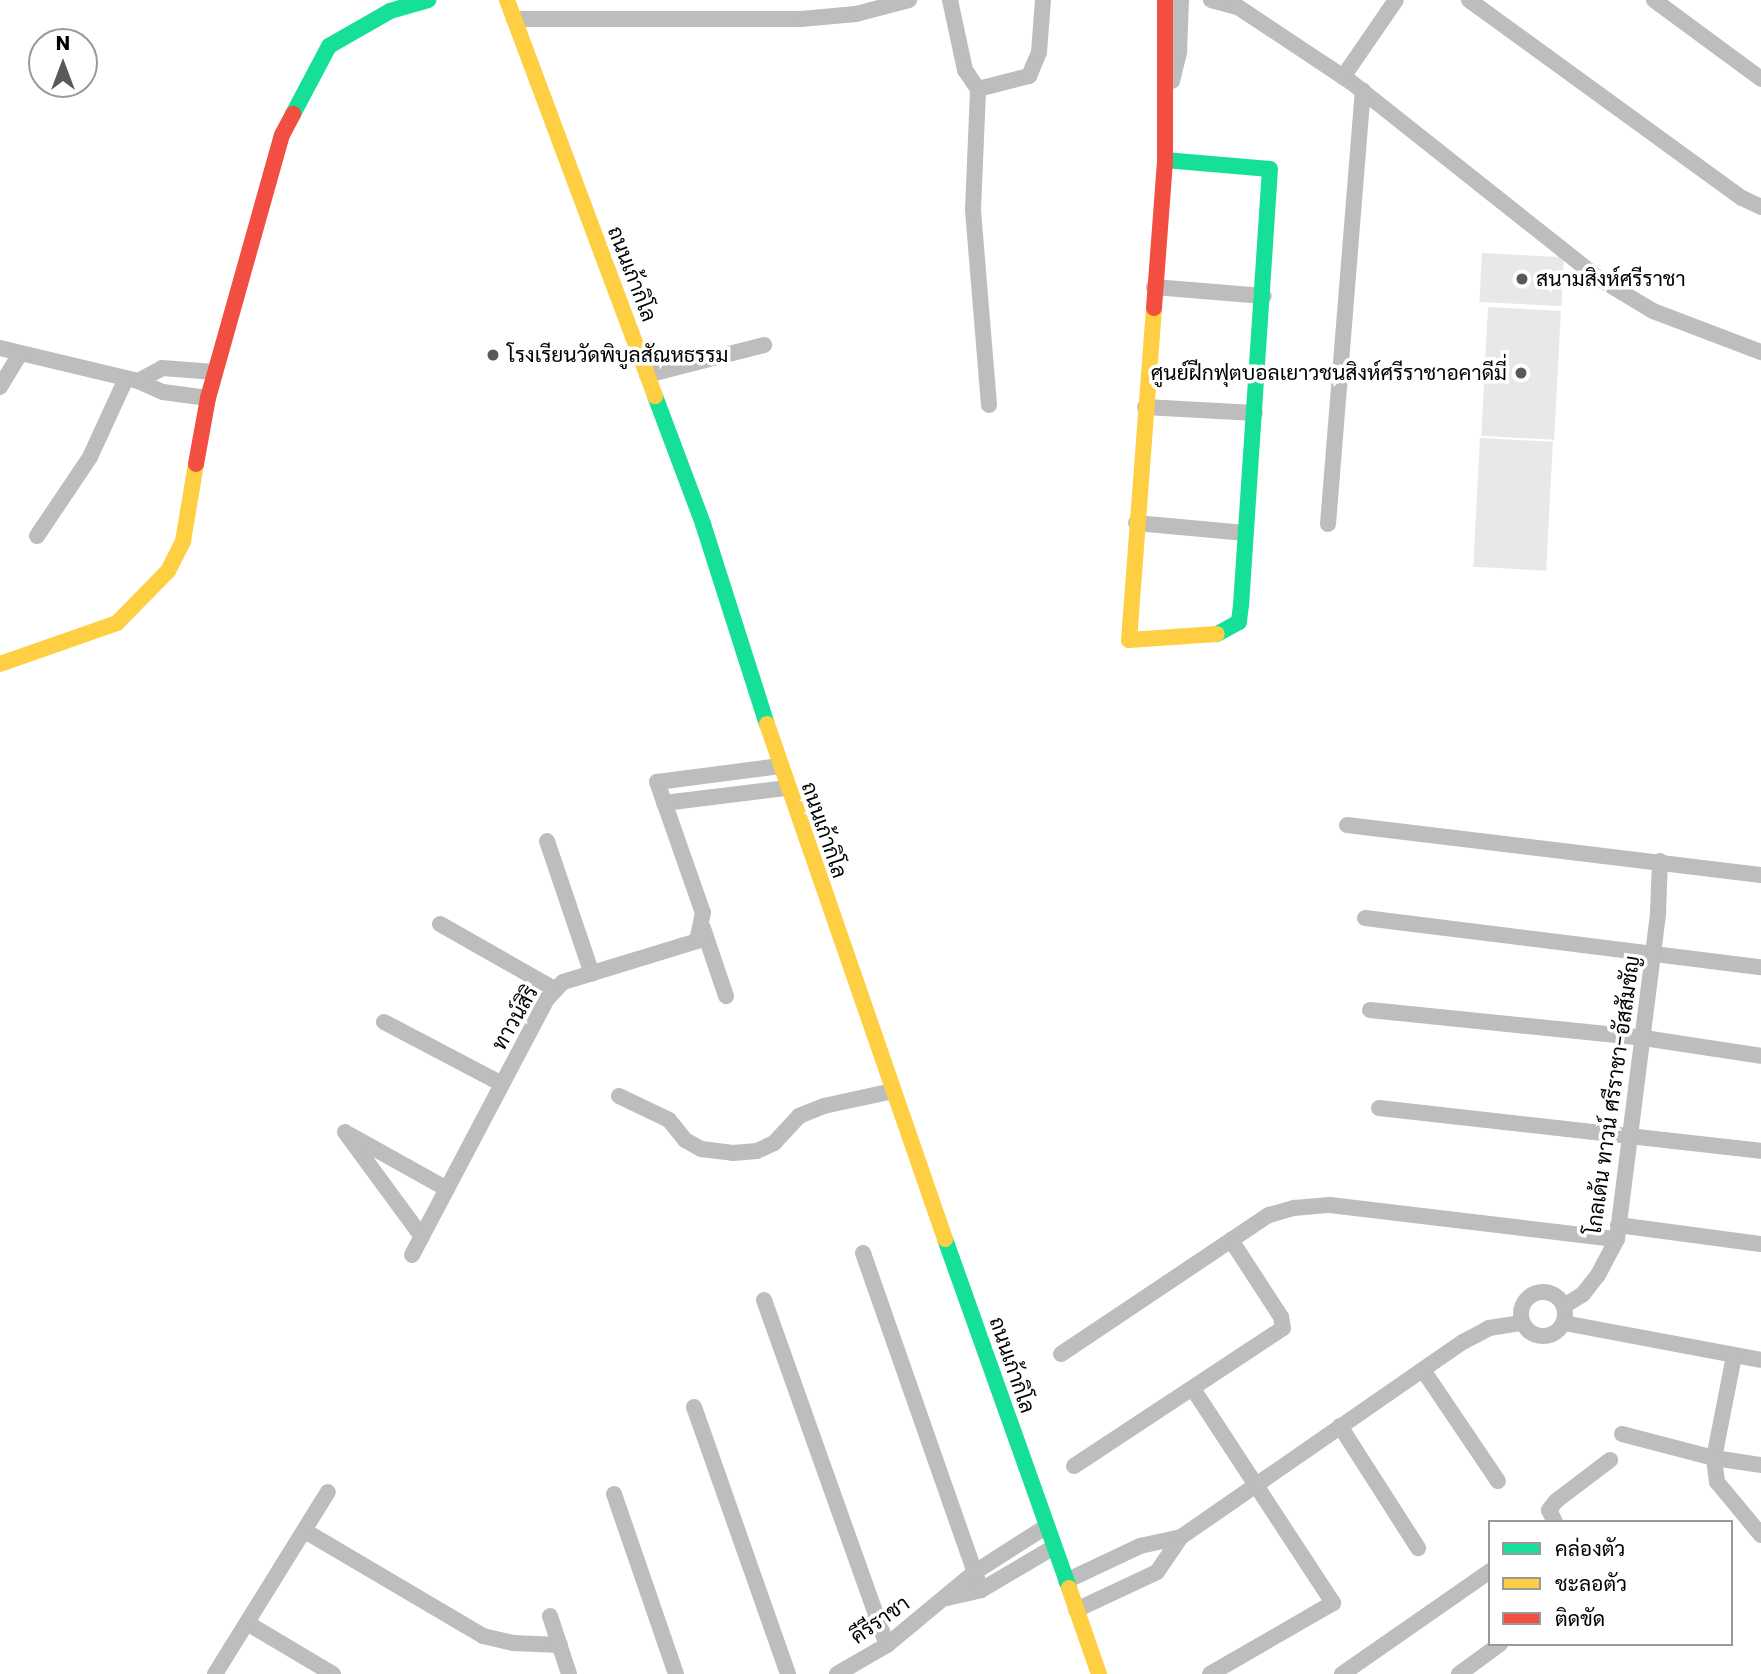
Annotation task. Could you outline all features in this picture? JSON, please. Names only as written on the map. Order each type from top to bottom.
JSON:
[{"type":"street","points":[[0,664],[117,623],[168,571],[183,541],[208,398],[282,135],[329,46],[390,11],[428,0]]},
{"type":"street","name":"ถนนเก้ากิโล","points":[[507,0],[703,524],[787,788],[1099,1674]]},
{"type":"street","points":[[514,19],[801,19],[856,14],[909,0]]},
{"type":"street","points":[[950,0],[965,70],[978,89],[973,210],[989,405]]},
{"type":"street","points":[[978,89],[1029,76],[1039,52],[1043,0]]},
{"type":"street","points":[[1165,0],[1168,98],[1165,160],[1129,640],[1165,640],[1224,634],[1235,629],[1241,605],[1264,296],[1270,169],[1165,160]]},
{"type":"street","points":[[1168,98],[1179,52],[1181,0]]},
{"type":"street","points":[[1211,0],[1238,7],[1363,90],[1598,278],[1653,311],[1761,352]]},
{"type":"street","points":[[1343,77],[1396,0]]},
{"type":"street","points":[[1469,0],[1759,201]]},
{"type":"street","points":[[1654,0],[1761,79]]},
{"type":"street","points":[[1328,524],[1363,90]]},
{"type":"street","points":[[1154,287],[1264,296]]},
{"type":"street","points":[[648,375],[764,345]]},
{"type":"street","points":[[0,348],[19,355],[131,381],[163,392],[208,398]]},
{"type":"street","points":[[0,387],[19,355]]},
{"type":"street","points":[[37,537],[90,457],[131,381],[162,368],[215,372]]},
{"type":"street","points":[[1145,407],[1255,414]]},
{"type":"street","points":[[1136,523],[1246,533]]},
{"type":"street","points":[[726,996],[703,928],[703,913],[657,782],[780,766]]},
{"type":"street","points":[[664,803],[787,788]]},
{"type":"street","points":[[1347,825],[1761,875]]},
{"type":"street","points":[[547,841],[592,974]]},
{"type":"street","name":"โกลเด้น ทาวน์ ศรีราชา-อัสสัมชัญ","points":[[1564,1306],[1583,1294],[1598,1275],[1618,1232],[1654,954],[1660,861]]},
{"type":"street","points":[[1365,918],[1761,967]]},
{"type":"street","points":[[440,924],[556,989]]},
{"type":"street","name":"ทาวน์สิริ","points":[[412,1255],[502,1084],[556,989],[563,982],[684,946],[696,941],[703,928]]},
{"type":"street","points":[[1370,1010],[1644,1038],[1761,1056]]},
{"type":"street","points":[[384,1022],[502,1084]]},
{"type":"street","points":[[619,1096],[669,1120],[685,1140],[701,1149],[733,1153],[757,1151],[774,1143],[800,1116],[824,1106],[893,1091]]},
{"type":"street","points":[[1379,1108],[1761,1151]]},
{"type":"street","points":[[422,1237],[345,1132],[447,1189]]},
{"type":"street","points":[[1061,1354],[1269,1215],[1312,1204],[1761,1244]]},
{"type":"street","points":[[1074,1466],[1283,1328],[1281,1317],[1231,1240]]},
{"type":"street","points":[[863,1253],[981,1590]]},
{"type":"street","points":[[1550,1293],[1564,1306],[1564,1323],[1547,1337],[1528,1331],[1522,1323],[1520,1313],[1530,1296],[1550,1293]]},
{"type":"street","points":[[764,1300],[887,1645]]},
{"type":"street","points":[[1076,1610],[1157,1572],[1181,1537],[1423,1370],[1489,1328],[1522,1323]]},
{"type":"street","points":[[1564,1323],[1761,1360]]},
{"type":"street","points":[[1734,1356],[1714,1458],[1717,1482],[1761,1535]]},
{"type":"street","points":[[1423,1370],[1498,1481]]},
{"type":"street","points":[[1193,1389],[1253,1485],[1333,1603],[1210,1674]]},
{"type":"street","points":[[694,1407],[788,1674]]},
{"type":"street","points":[[1340,1426],[1418,1548]]},
{"type":"street","points":[[1622,1434],[1714,1458],[1761,1465]]},
{"type":"street","points":[[1554,1520],[1550,1508],[1610,1460]]},
{"type":"street","points":[[215,1674],[328,1492]]},
{"type":"street","points":[[614,1494],[676,1674]]},
{"type":"street","name":"คีรีราชา","points":[[837,1674],[887,1645],[975,1572],[1047,1526]]},
{"type":"street","points":[[305,1531],[482,1636],[513,1643],[560,1645]]},
{"type":"street","points":[[1066,1581],[1140,1546],[1181,1537]]},
{"type":"street","name":"คีรีราชา","points":[[945,1598],[981,1590],[1054,1547]]},
{"type":"street","points":[[1342,1674],[1488,1572]]},
{"type":"street","points":[[550,1616],[569,1674]]},
{"type":"street","points":[[247,1623],[333,1674]]},
{"type":"street","points":[[1459,1674],[1497,1646]]},
{"type":"shaded area","name":"สนามสิงห์ศรีราชา","points":[[1482,253],[1564,257],[1561,306],[1479,302]]},
{"type":"shaded area","name":"ศูนย์ฝีกฟุตบอลเยาวชนสิงห์ศรีราชาอคาดีมี่","points":[[1488,307],[1561,311],[1554,440],[1481,436]]},
{"type":"shaded area","points":[[1480,438],[1553,442],[1546,571],[1473,567]]},
{"type":"traffic: fast","points":[[293,114],[329,46],[390,11],[428,0]]},
{"type":"traffic: fast","points":[[1165,160],[1270,169],[1241,605],[1239,622],[1217,634]]},
{"type":"traffic: fast","points":[[655,396],[703,524],[767,724]]},
{"type":"traffic: fast","points":[[945,1239],[1069,1588]]},
{"type":"traffic: slow","points":[[507,0],[655,396]]},
{"type":"traffic: slow","points":[[1154,308],[1129,640],[1217,634]]},
{"type":"traffic: slow","points":[[0,664],[117,623],[168,571],[183,541],[196,464]]},
{"type":"traffic: slow","points":[[767,724],[945,1239]]},
{"type":"traffic: slow","points":[[1069,1588],[1099,1674]]},
{"type":"traffic: jam","points":[[1154,308],[1165,160],[1165,0]]},
{"type":"traffic: jam","points":[[196,464],[208,398],[282,135],[293,114]]},
{"type":"place","name":"สนามสิงห์ศรีราชา","points":[[1522,279]]},
{"type":"place","name":"โรงเรียนวัดพิบูลสัณหธรรม","points":[[493,355]]},
{"type":"place","name":"ศูนย์ฝีกฟุตบอลเยาวชนสิงห์ศรีราชาอคาดีมี่","points":[[1521,373]]}]
